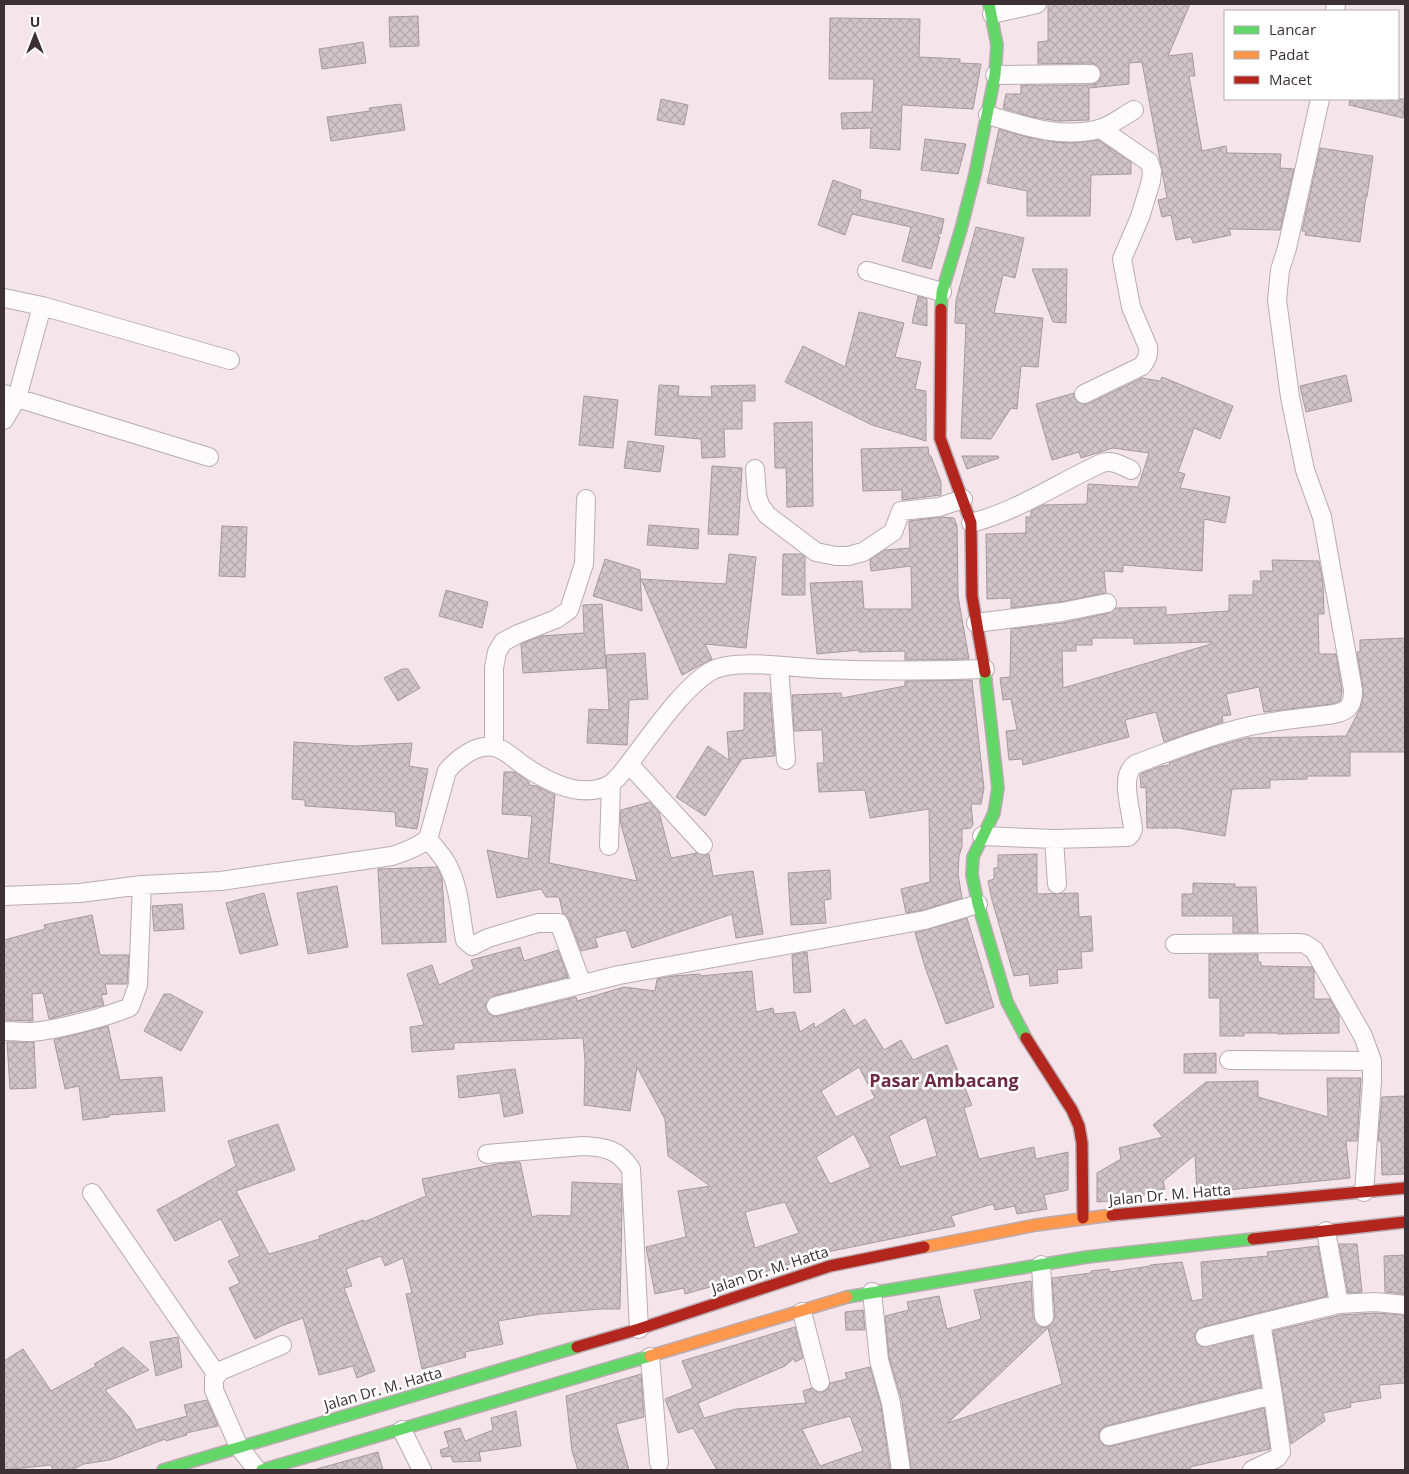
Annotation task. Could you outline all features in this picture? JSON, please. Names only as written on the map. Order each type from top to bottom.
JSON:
[{"type":"main road","points":[[990,9],[997,45],[995,75],[988,115],[966,210],[942,292],[940,438],[971,524],[972,596],[985,669],[998,796],[994,813],[976,849],[971,867],[978,904],[1007,1002],[1020,1029],[1072,1110],[1078,1126],[1082,1143],[1083,1218]]},
{"type":"main road","name":"Jalan Dr. M. Hatta","points":[[163,1470],[639,1330],[830,1266],[1037,1229],[1083,1218],[1405,1188]]},
{"type":"main road","points":[[262,1470],[650,1357],[850,1296],[1041,1261],[1405,1222]]},
{"type":"street","points":[[990,9],[1037,4]]},
{"type":"street","points":[[995,75],[1091,74]]},
{"type":"street","points":[[982,836],[1054,839],[1128,837],[1132,834],[1133,823],[1126,776],[1131,767],[1136,764],[1194,742],[1245,727],[1334,714],[1342,712],[1351,706],[1353,690],[1324,526],[1305,470],[1290,398],[1277,300],[1280,270],[1287,248],[1320,100]]},
{"type":"street","points":[[988,115],[1032,129],[1049,132],[1081,132],[1101,129],[1134,110]]},
{"type":"street","points":[[1084,394],[1142,366],[1146,361],[1148,352],[1148,347],[1131,307],[1122,259],[1140,217],[1152,176],[1151,167],[1149,162],[1101,129]]},
{"type":"street","points":[[867,271],[942,292]]},
{"type":"street","points":[[4,298],[42,306],[230,360]]},
{"type":"street","points":[[4,420],[42,306]]},
{"type":"street","points":[[11,396],[209,456]]},
{"type":"street","points":[[971,524],[994,517],[1102,463],[1116,462],[1132,470]]},
{"type":"street","points":[[755,468],[757,496],[760,505],[767,514],[816,552],[836,556],[848,556],[862,552],[893,532],[901,511],[938,507],[963,499]]},
{"type":"street","points":[[494,747],[494,668],[497,652],[503,642],[556,619],[569,610],[584,564],[586,499]]},
{"type":"street","points":[[976,623],[1062,612],[1106,604]]},
{"type":"street","points":[[4,896],[80,893],[142,885],[221,881],[392,856],[412,850],[428,839],[447,771],[465,755],[476,750],[494,747],[503,750],[533,772],[567,787],[589,790],[600,788],[610,784],[629,764],[690,688],[714,670],[727,666],[823,669],[985,669]]},
{"type":"street","points":[[779,667],[786,760]]},
{"type":"street","points":[[629,764],[704,845]]},
{"type":"street","points":[[609,846],[610,784]]},
{"type":"street","points":[[428,839],[447,863],[452,875],[458,892],[465,940],[472,946],[488,938],[538,922],[559,923],[582,984]]},
{"type":"street","points":[[1054,839],[1058,884]]},
{"type":"street","points":[[4,1031],[32,1032],[120,1012],[130,1007],[138,985],[142,885]]},
{"type":"street","points":[[496,1006],[619,975],[925,920],[978,904]]},
{"type":"street","points":[[1175,944],[1300,944],[1310,947],[1317,954],[1363,1036],[1372,1061],[1364,1192]]},
{"type":"street","points":[[1229,1060],[1372,1061]]},
{"type":"street","points":[[488,1154],[598,1146],[612,1150],[624,1159],[631,1169],[639,1330]]},
{"type":"street","points":[[92,1194],[217,1376]]},
{"type":"street","points":[[1326,1230],[1339,1304]]},
{"type":"street","points":[[1041,1261],[1044,1318]]},
{"type":"street","points":[[872,1292],[880,1360],[891,1403],[901,1470]]},
{"type":"street","points":[[1205,1337],[1339,1304],[1376,1302],[1405,1305]]},
{"type":"street","points":[[802,1312],[820,1382]]},
{"type":"street","points":[[1252,1470],[1277,1458],[1281,1452],[1261,1323]]},
{"type":"street","points":[[257,1470],[239,1447],[214,1390],[214,1379],[220,1371],[232,1365],[282,1345]]},
{"type":"street","points":[[650,1357],[659,1463]]},
{"type":"street","points":[[1109,1436],[1273,1395]]},
{"type":"street","points":[[402,1430],[422,1470]]},
{"type":"building","points":[[1048,4],[1190,4],[1168,56],[1192,53],[1195,76],[1189,76],[1202,151],[1226,146],[1227,153],[1281,154],[1280,168],[1294,169],[1280,230],[1229,229],[1231,235],[1193,243],[1191,237],[1176,240],[1171,215],[1162,217],[1158,200],[1167,198],[1142,62],[1129,63],[1129,84],[1089,88],[1089,120],[1058,121],[1031,117],[1003,108],[1006,94],[1021,94],[1021,85],[1091,85],[1097,83],[1100,79],[1100,69],[1097,65],[1091,63],[1038,64],[1038,42],[1048,41]]},
{"type":"building","points":[[418,16],[419,46],[390,47],[389,17]]},
{"type":"building","points":[[830,18],[920,19],[919,57],[960,59],[960,63],[981,64],[973,109],[902,105],[900,150],[870,148],[871,128],[842,129],[841,113],[872,112],[874,79],[829,79]]},
{"type":"building","points":[[363,42],[366,63],[322,69],[319,49]]},
{"type":"building","points":[[661,99],[688,105],[684,125],[657,120]]},
{"type":"building","points":[[1405,99],[1403,118],[1349,105],[1350,100]]},
{"type":"building","points":[[401,104],[405,130],[331,141],[327,117],[370,111],[369,108]]},
{"type":"building","points":[[999,129],[1055,142],[1071,143],[1098,140],[1131,162],[1131,174],[1091,175],[1090,216],[1027,216],[1027,191],[987,183]]},
{"type":"building","points":[[925,139],[966,144],[958,174],[921,170]]},
{"type":"building","points":[[1320,148],[1373,156],[1360,242],[1305,235],[1306,231],[1302,231]]},
{"type":"building","points":[[833,180],[861,190],[860,199],[944,219],[931,269],[902,261],[911,227],[852,214],[845,235],[818,225]]},
{"type":"building","points":[[976,227],[1024,238],[1015,278],[1003,275],[994,313],[1043,318],[1038,367],[1021,366],[1017,409],[1011,408],[991,439],[961,438],[966,324],[955,323],[956,300]]},
{"type":"building","points":[[1032,269],[1067,269],[1066,323],[1053,322]]},
{"type":"building","points":[[918,296],[927,299],[927,326],[912,323]]},
{"type":"building","points":[[859,312],[904,323],[895,357],[921,362],[915,389],[926,391],[926,441],[872,425],[785,382],[803,346],[845,367]]},
{"type":"building","points":[[1346,375],[1352,401],[1306,412],[1300,386]]},
{"type":"building","points":[[1162,377],[1233,406],[1220,439],[1194,428],[1178,472],[1185,474],[1180,488],[1230,497],[1225,523],[1204,519],[1202,571],[1123,565],[1123,572],[1104,571],[1106,593],[1060,602],[1011,608],[1011,598],[987,599],[986,534],[1026,533],[1026,517],[1031,517],[1031,511],[1043,505],[1087,504],[1088,484],[1138,487],[1149,453],[1113,448],[1081,458],[1079,452],[1052,460],[1036,404],[1074,393],[1074,398],[1078,402],[1088,404],[1142,378],[1160,381]]},
{"type":"building","points":[[659,385],[679,386],[678,396],[712,397],[711,386],[755,385],[755,401],[742,401],[742,429],[724,429],[725,457],[702,458],[701,439],[655,435]]},
{"type":"building","points":[[584,396],[618,400],[613,448],[579,445]]},
{"type":"building","points":[[812,422],[813,506],[787,507],[786,468],[775,468],[774,423]]},
{"type":"building","points":[[628,441],[664,446],[660,472],[624,468]]},
{"type":"building","points":[[928,447],[929,456],[931,456],[941,482],[941,495],[902,500],[902,490],[863,491],[861,449]]},
{"type":"building","points":[[962,456],[998,456],[999,458],[967,469]]},
{"type":"building","points":[[712,466],[742,468],[738,535],[708,534]]},
{"type":"building","points":[[941,517],[954,518],[957,526],[958,596],[969,659],[905,660],[905,651],[859,652],[859,650],[817,654],[810,583],[862,581],[864,609],[912,609],[911,566],[871,571],[870,560],[885,550],[910,548],[909,521]]},
{"type":"building","points":[[649,525],[699,529],[698,549],[647,545]]},
{"type":"building","points":[[222,526],[247,527],[245,577],[219,576]]},
{"type":"building","points":[[729,554],[756,557],[746,648],[705,644],[712,659],[682,675],[641,579],[726,584]]},
{"type":"building","points":[[783,554],[801,554],[805,557],[805,595],[782,595]]},
{"type":"building","points":[[605,559],[640,570],[642,611],[593,596]]},
{"type":"building","points":[[1272,560],[1319,561],[1323,583],[1324,614],[1318,614],[1319,654],[1336,654],[1342,691],[1340,701],[1332,704],[1264,712],[1259,687],[1226,694],[1231,715],[1222,716],[1223,722],[1164,742],[1156,712],[1125,720],[1129,737],[1023,765],[1022,759],[1009,760],[1006,731],[1017,730],[1011,699],[1003,700],[1000,678],[1010,677],[1011,629],[1063,623],[1109,613],[1116,608],[1166,607],[1166,615],[1229,611],[1229,595],[1253,595],[1253,581],[1261,581],[1260,571],[1273,571]],"holes":[[[1092,638],[1134,638],[1134,644],[1211,642],[1211,644],[1063,688],[1062,651],[1076,651],[1076,645],[1092,645]]]},
{"type":"building","points":[[446,590],[488,602],[482,628],[439,616]]},
{"type":"building","points":[[602,604],[606,668],[523,673],[521,644],[541,636],[584,633],[583,605]]},
{"type":"building","points":[[1405,638],[1405,752],[1350,752],[1350,776],[1307,776],[1307,779],[1270,780],[1270,788],[1232,789],[1225,836],[1178,828],[1147,828],[1146,787],[1141,788],[1140,775],[1142,773],[1170,765],[1169,763],[1210,748],[1247,738],[1346,736],[1361,707],[1363,697],[1357,652],[1360,652],[1360,640]]},
{"type":"building","points":[[645,653],[648,699],[629,700],[627,745],[587,743],[589,709],[609,710],[606,655]]},
{"type":"building","points":[[402,669],[408,669],[420,688],[398,701],[384,678]]},
{"type":"building","points":[[972,680],[984,788],[981,804],[971,804],[973,824],[971,828],[962,829],[962,847],[959,856],[958,874],[962,898],[923,910],[906,913],[901,889],[930,882],[929,809],[870,818],[865,790],[819,792],[817,763],[824,763],[822,730],[794,731],[792,695],[841,693],[842,698],[905,686],[905,681]]},
{"type":"building","points":[[744,693],[770,693],[775,756],[742,759],[705,816],[676,797],[708,746],[729,760],[727,732],[744,730]]},
{"type":"building","points":[[294,742],[355,746],[412,743],[409,766],[428,769],[417,829],[396,826],[395,812],[305,806],[305,800],[292,799]]},
{"type":"building","points":[[504,772],[515,772],[529,782],[529,785],[536,786],[555,795],[549,863],[637,881],[620,821],[621,810],[650,802],[659,812],[671,858],[697,853],[709,854],[713,876],[753,871],[763,934],[736,938],[732,914],[632,948],[626,930],[595,938],[598,947],[581,951],[569,919],[563,914],[559,897],[546,897],[541,889],[497,898],[487,850],[528,859],[532,816],[502,814]]},
{"type":"building","points":[[1037,854],[1037,894],[1078,893],[1079,917],[1091,916],[1093,951],[1081,952],[1082,968],[1057,970],[1058,983],[1030,986],[1029,974],[1014,976],[988,881],[994,879],[994,868],[998,868],[998,855]]},
{"type":"building","points":[[437,867],[442,878],[446,942],[382,944],[378,869]]},
{"type":"building","points":[[830,870],[831,899],[824,900],[826,923],[791,925],[788,873]]},
{"type":"building","points":[[1193,883],[1235,884],[1235,887],[1256,887],[1258,933],[1233,933],[1233,916],[1182,916],[1182,894],[1193,894]]},
{"type":"building","points":[[337,886],[348,947],[308,954],[297,893]]},
{"type":"building","points":[[264,893],[278,945],[240,954],[226,903]]},
{"type":"building","points":[[182,904],[184,929],[154,931],[152,906]]},
{"type":"building","points":[[92,915],[100,955],[129,955],[127,984],[105,984],[107,994],[101,995],[104,1005],[49,1019],[43,993],[32,994],[33,1021],[4,1020],[4,940],[45,929],[44,925]]},
{"type":"building","points":[[967,918],[994,1007],[946,1024],[926,970],[915,933]]},
{"type":"building","points":[[520,947],[524,961],[558,950],[568,977],[493,996],[486,1003],[486,1008],[488,1013],[493,1016],[576,997],[577,1001],[624,987],[655,991],[657,979],[673,976],[700,974],[700,976],[752,971],[756,1012],[773,1008],[774,1014],[795,1012],[800,1032],[814,1023],[815,1028],[844,1009],[854,1026],[865,1019],[884,1050],[901,1040],[913,1060],[947,1045],[972,1105],[964,1108],[979,1159],[1034,1147],[1036,1159],[1068,1152],[1068,1190],[1044,1195],[1047,1209],[1017,1214],[1015,1206],[995,1210],[993,1204],[951,1216],[955,1226],[827,1252],[685,1294],[684,1288],[655,1294],[646,1247],[686,1237],[678,1191],[710,1186],[668,1156],[665,1119],[637,1067],[630,1111],[584,1105],[585,1061],[583,1038],[454,1043],[454,1049],[412,1052],[410,1027],[424,1025],[407,974],[432,965],[439,985],[474,969],[471,960]],"holes":[[[859,1067],[875,1098],[836,1117],[821,1091]],[[926,1117],[937,1156],[900,1167],[889,1136]],[[854,1134],[871,1167],[830,1184],[816,1157]],[[785,1202],[799,1233],[755,1248],[745,1212]]]},
{"type":"building","points":[[807,952],[811,992],[794,993],[792,955]]},
{"type":"building","points":[[1209,954],[1258,954],[1258,962],[1261,962],[1261,966],[1312,967],[1314,971],[1314,999],[1330,999],[1339,1015],[1339,1033],[1244,1033],[1244,1036],[1220,1036],[1220,998],[1209,998]]},
{"type":"building","points":[[164,994],[170,994],[203,1012],[181,1051],[144,1031]]},
{"type":"building","points":[[108,1026],[120,1080],[162,1077],[165,1111],[109,1115],[109,1117],[83,1120],[79,1086],[65,1089],[54,1040]]},
{"type":"building","points":[[7,1042],[34,1042],[36,1088],[10,1089]]},
{"type":"building","points":[[1216,1053],[1216,1073],[1184,1073],[1184,1054]]},
{"type":"building","points":[[515,1069],[523,1113],[504,1117],[500,1093],[459,1098],[457,1076]]},
{"type":"building","points":[[1327,1078],[1361,1078],[1357,1141],[1346,1141],[1350,1178],[1197,1193],[1195,1155],[1163,1181],[1165,1189],[1122,1200],[1097,1202],[1097,1173],[1121,1159],[1119,1148],[1163,1137],[1153,1125],[1206,1082],[1258,1081],[1258,1097],[1328,1117]]},
{"type":"building","points":[[1405,1096],[1405,1174],[1382,1175],[1381,1141],[1378,1141],[1382,1097]]},
{"type":"building","points":[[278,1124],[295,1170],[236,1191],[269,1254],[320,1239],[319,1236],[363,1220],[364,1222],[426,1196],[422,1179],[497,1164],[520,1162],[532,1217],[539,1215],[571,1216],[572,1182],[621,1184],[620,1309],[541,1314],[498,1321],[503,1344],[465,1352],[466,1357],[422,1369],[406,1294],[412,1293],[403,1258],[385,1266],[381,1256],[346,1269],[352,1286],[344,1288],[375,1371],[357,1378],[353,1366],[319,1375],[303,1318],[255,1339],[229,1288],[240,1283],[228,1261],[240,1256],[221,1219],[175,1241],[157,1210],[236,1166],[228,1141]]},
{"type":"building","points":[[1339,1244],[1357,1244],[1362,1292],[1348,1293]]},
{"type":"building","points":[[1318,1246],[1327,1296],[1202,1327],[1195,1334],[1195,1340],[1198,1345],[1203,1347],[1252,1336],[1261,1387],[1106,1426],[1101,1429],[1099,1439],[1102,1444],[1112,1446],[1264,1408],[1270,1449],[1190,1467],[1191,1470],[911,1470],[902,1401],[889,1358],[885,1316],[909,1310],[907,1302],[939,1296],[947,1329],[981,1319],[974,1290],[1031,1281],[1033,1318],[1039,1326],[1045,1328],[1050,1326],[1055,1317],[1052,1278],[1091,1273],[1091,1271],[1109,1269],[1110,1272],[1182,1262],[1192,1301],[1203,1299],[1201,1262],[1268,1256],[1267,1252]],"holes":[[[1048,1328],[1062,1384],[948,1423]]]},
{"type":"building","points":[[1405,1255],[1405,1294],[1385,1292],[1384,1256]]},
{"type":"building","points":[[863,1310],[865,1330],[846,1330],[845,1312]]},
{"type":"building","points":[[1375,1313],[1405,1315],[1405,1383],[1379,1385],[1381,1398],[1350,1403],[1351,1407],[1323,1413],[1325,1421],[1291,1444],[1273,1331],[1341,1315]]},
{"type":"building","points":[[795,1327],[803,1358],[795,1362],[794,1358],[785,1366],[698,1403],[704,1418],[736,1409],[806,1403],[803,1391],[812,1388],[817,1392],[823,1392],[828,1389],[830,1383],[847,1379],[845,1373],[870,1367],[881,1405],[890,1470],[717,1470],[693,1428],[678,1433],[665,1399],[693,1388],[682,1361]],"holes":[[[850,1416],[863,1451],[820,1466],[802,1429]]]},
{"type":"building","points":[[178,1337],[182,1367],[156,1376],[150,1342]]},
{"type":"building","points":[[123,1347],[149,1370],[105,1390],[130,1418],[136,1430],[187,1416],[184,1405],[207,1400],[218,1426],[186,1433],[187,1435],[166,1441],[165,1439],[110,1460],[84,1464],[71,1470],[53,1470],[51,1465],[4,1470],[4,1361],[23,1349],[51,1391],[96,1366],[94,1364]]},
{"type":"building","points":[[641,1374],[644,1417],[616,1424],[629,1470],[578,1470],[572,1451],[566,1396]]},
{"type":"building","points":[[516,1411],[521,1446],[479,1452],[481,1461],[453,1462],[451,1456],[442,1457],[440,1450],[449,1447],[444,1432],[460,1428],[465,1441],[493,1430],[491,1418]]},
{"type":"building","points":[[378,1452],[383,1470],[313,1470]]},
{"type":"traffic: fast","points":[[941,309],[942,292],[975,174],[995,75],[997,45],[989,4]]},
{"type":"traffic: fast","points":[[985,672],[998,788],[994,813],[973,857],[972,875],[978,904],[1007,1002],[1026,1038]]},
{"type":"traffic: fast","points":[[847,1297],[1087,1257],[1253,1239]]},
{"type":"traffic: fast","points":[[163,1470],[577,1347]]},
{"type":"traffic: fast","points":[[262,1470],[650,1356]]},
{"type":"traffic: slow","points":[[924,1247],[1036,1225],[1112,1215]]},
{"type":"traffic: slow","points":[[650,1356],[847,1297]]},
{"type":"traffic: jam","points":[[941,309],[940,438],[971,523],[972,596],[985,672]]},
{"type":"traffic: jam","points":[[1026,1038],[1072,1110],[1079,1126],[1082,1143],[1083,1218]]},
{"type":"traffic: jam","points":[[1112,1215],[1405,1188]]},
{"type":"traffic: jam","points":[[1253,1239],[1405,1222]]},
{"type":"traffic: jam","points":[[577,1347],[639,1329],[830,1266],[924,1247]]},
{"type":"district","name":"Pasar Ambacang","points":[[944,1081]]}]
